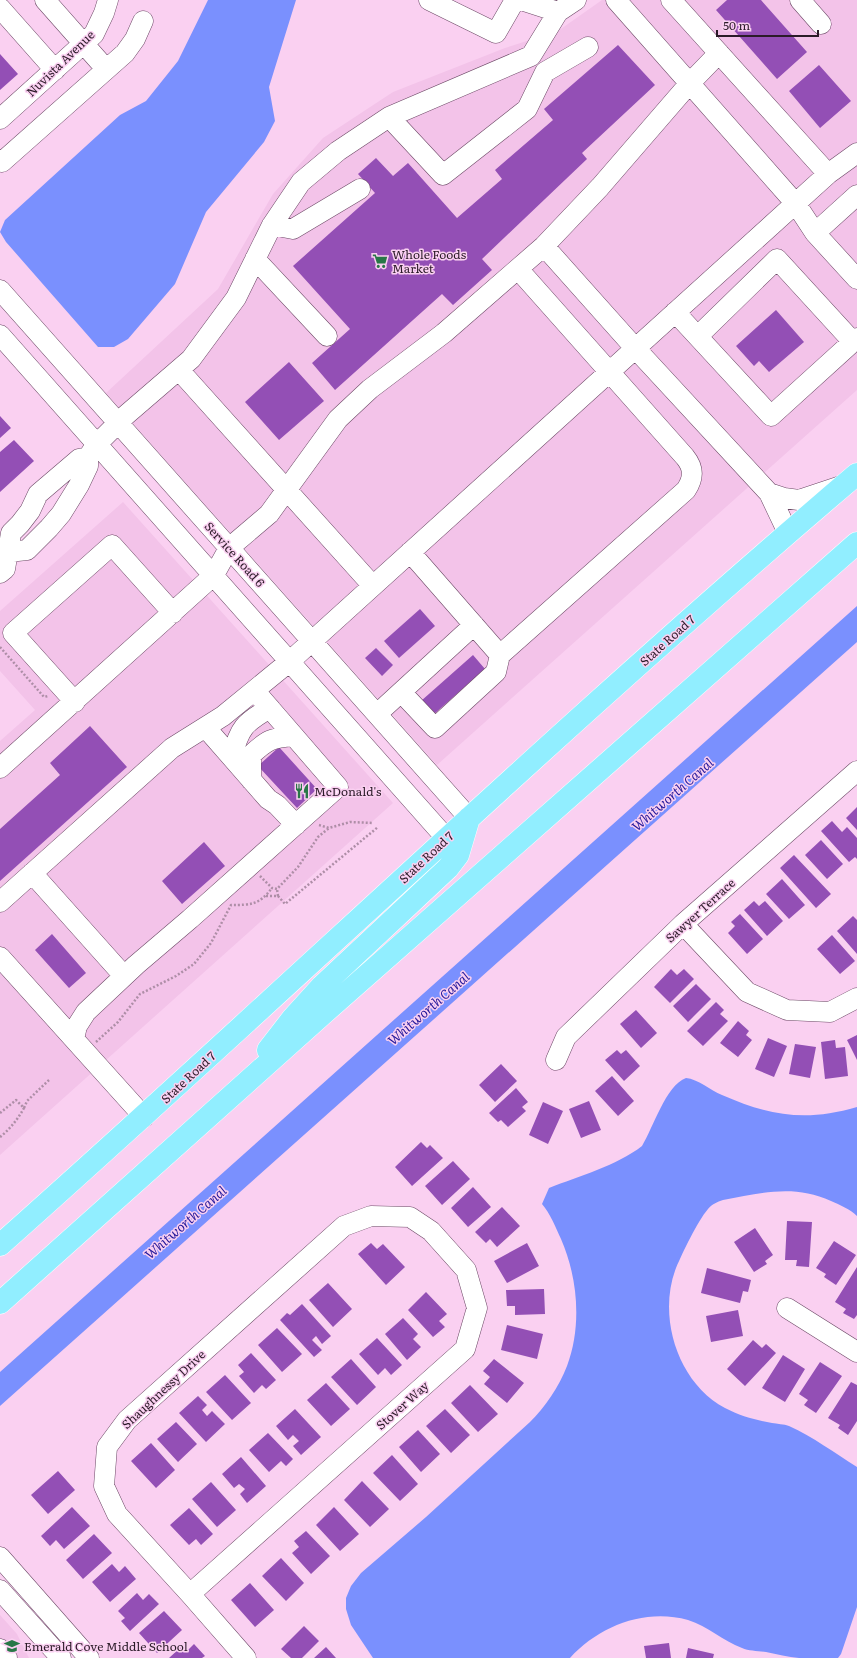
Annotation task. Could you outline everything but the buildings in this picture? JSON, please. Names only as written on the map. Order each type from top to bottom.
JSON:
[{"type":"main road","name":"State Road 7","points":[[0,1245],[144,1117],[468,818],[788,533],[851,479]]},
{"type":"main road","points":[[0,1303],[857,542]]},
{"type":"main road","points":[[237,1091],[292,1019],[322,986],[448,868],[458,855],[468,818]]},
{"type":"street","points":[[8,0],[0,7],[55,70]]},
{"type":"street","points":[[45,0],[106,69]]},
{"type":"street","points":[[429,0],[496,33],[515,0]]},
{"type":"street","points":[[521,0],[558,12]]},
{"type":"street","points":[[0,574],[5,569],[4,546],[10,533],[20,524],[30,511],[38,494],[50,482],[79,459],[92,451],[117,424],[191,359],[236,298],[272,224],[301,182],[338,151],[389,117],[531,56],[558,12],[576,0]]},
{"type":"street","points":[[616,0],[796,204],[815,233],[857,279]]},
{"type":"street","points":[[671,0],[828,174]]},
{"type":"street","points":[[800,0],[821,24]]},
{"type":"street","name":"Nuvista Avenue","points":[[0,119],[94,34],[105,2]]},
{"type":"street","points":[[0,160],[2,162],[124,53],[135,39],[143,21]]},
{"type":"street","points":[[389,117],[443,175],[527,109],[545,72],[588,47]]},
{"type":"street","points":[[0,768],[75,702],[214,575],[229,548],[269,514],[338,419],[370,389],[444,333],[544,246],[600,188],[689,84],[719,53]]},
{"type":"street","points":[[531,56],[545,72]]},
{"type":"street","points":[[0,902],[172,748],[223,716],[289,662],[828,174],[857,153]]},
{"type":"street","points":[[272,224],[293,229],[360,188]]},
{"type":"street","points":[[815,233],[857,194]]},
{"type":"street","points":[[675,312],[772,416],[855,340],[777,259],[760,236]]},
{"type":"street","points":[[544,246],[635,348],[769,493],[788,533]]},
{"type":"street","points":[[255,259],[327,336]]},
{"type":"street","points":[[698,336],[777,259]]},
{"type":"street","points":[[401,692],[434,728],[496,672],[500,654],[686,490],[690,484],[692,470],[689,463],[518,269]]},
{"type":"street","name":"Service Road 6","points":[[0,290],[117,424],[313,641],[468,818]]},
{"type":"street","points":[[0,335],[92,451],[214,575],[289,662],[446,838]]},
{"type":"street","points":[[179,370],[373,586]]},
{"type":"street","points":[[4,546],[26,550],[49,528],[61,514],[79,485],[88,466],[92,451]]},
{"type":"street","points":[[769,493],[784,498],[799,500],[851,479]]},
{"type":"street","points":[[30,511],[49,528]]},
{"type":"street","points":[[75,702],[13,633],[112,545],[173,613]]},
{"type":"street","points":[[410,552],[500,654]]},
{"type":"street","points":[[377,714],[474,625]]},
{"type":"street","points":[[83,1042],[77,1026],[86,1012],[124,976],[338,787],[290,736],[270,708],[255,691]]},
{"type":"street","points":[[270,708],[254,717],[243,727],[236,742],[251,780],[268,799],[296,824]]},
{"type":"street","points":[[206,728],[241,756]]},
{"type":"street","points":[[241,756],[265,742],[278,737],[290,736]]},
{"type":"street","name":"Sawyer Terrace","points":[[556,1060],[566,1037],[683,924],[857,771]]},
{"type":"street","points":[[32,873],[124,976]]},
{"type":"street","points":[[683,924],[747,992],[787,1010],[830,1012],[857,998]]},
{"type":"street","points":[[0,957],[83,1042],[144,1117]]},
{"type":"street","name":"Stover Way","points":[[190,1594],[464,1349],[477,1308],[466,1270],[431,1231],[410,1217],[371,1216]]},
{"type":"street","name":"Shaughnessy Drive","points":[[246,1658],[117,1514],[104,1486],[107,1447],[127,1420],[344,1226],[371,1216]]},
{"type":"street","points":[[787,1308],[857,1352]]},
{"type":"street","points":[[0,1557],[89,1658]]},
{"type":"street","points":[[0,1590],[61,1658]]},
{"type":"path","points":[[0,647],[44,698],[52,696]]},
{"type":"path","points":[[277,889],[298,867],[318,837],[329,828],[350,822],[373,823]]},
{"type":"path","points":[[316,824],[329,828]]},
{"type":"path","points":[[277,889],[278,896],[284,904],[378,827]]},
{"type":"path","points":[[256,873],[272,888],[277,889]]},
{"type":"path","points":[[83,1042],[118,1022],[140,994],[176,976],[194,964],[211,943],[231,905],[252,905],[266,896],[272,888]]},
{"type":"path","points":[[266,896],[278,896]]},
{"type":"path","points":[[0,1137],[15,1121],[27,1101],[49,1080]]},
{"type":"path","points":[[0,1113],[16,1100],[24,1108]]},
{"type":"shaded area","points":[[602,0],[857,0],[857,390],[437,765],[106,393],[218,289],[273,194],[323,138],[393,92],[505,48],[558,31]]},
{"type":"shaded area","points":[[123,502],[393,803],[0,1155],[0,741],[35,710],[0,671],[0,611]]},
{"type":"shaded area","name":"Emerald Cove Middle School","points":[[0,1615],[17,1634],[29,1658],[0,1658]]},
{"type":"water","points":[[208,0],[296,0],[269,87],[275,121],[264,142],[206,212],[175,284],[128,339],[114,347],[98,347],[6,242],[0,232],[5,220],[120,115],[146,101],[178,61]]},
{"type":"water","name":"Whitworth Canal","points":[[857,606],[857,642],[0,1406],[0,1372]]},
{"type":"water","points":[[686,1078],[695,1080],[718,1093],[739,1102],[772,1112],[805,1115],[839,1112],[857,1107],[857,1216],[845,1207],[831,1201],[817,1196],[791,1191],[764,1193],[717,1202],[710,1207],[699,1221],[679,1261],[671,1287],[669,1307],[671,1327],[676,1347],[684,1366],[695,1382],[709,1397],[731,1411],[760,1421],[785,1425],[798,1430],[857,1467],[857,1607],[841,1654],[838,1658],[799,1658],[748,1650],[728,1642],[709,1630],[688,1620],[656,1616],[624,1622],[609,1629],[595,1637],[570,1658],[373,1658],[351,1625],[346,1609],[346,1598],[351,1586],[361,1573],[426,1517],[530,1422],[551,1396],[560,1382],[567,1366],[575,1335],[576,1302],[567,1254],[553,1221],[542,1204],[549,1188],[609,1165],[642,1146],[666,1098],[679,1082]]},
{"type":"place","name":"Whole Foods Market","points":[[380,261]]},
{"type":"place","name":"McDonald's","points":[[302,791]]},
{"type":"place","name":"Emerald Cove Middle School","points":[[12,1646]]}]
